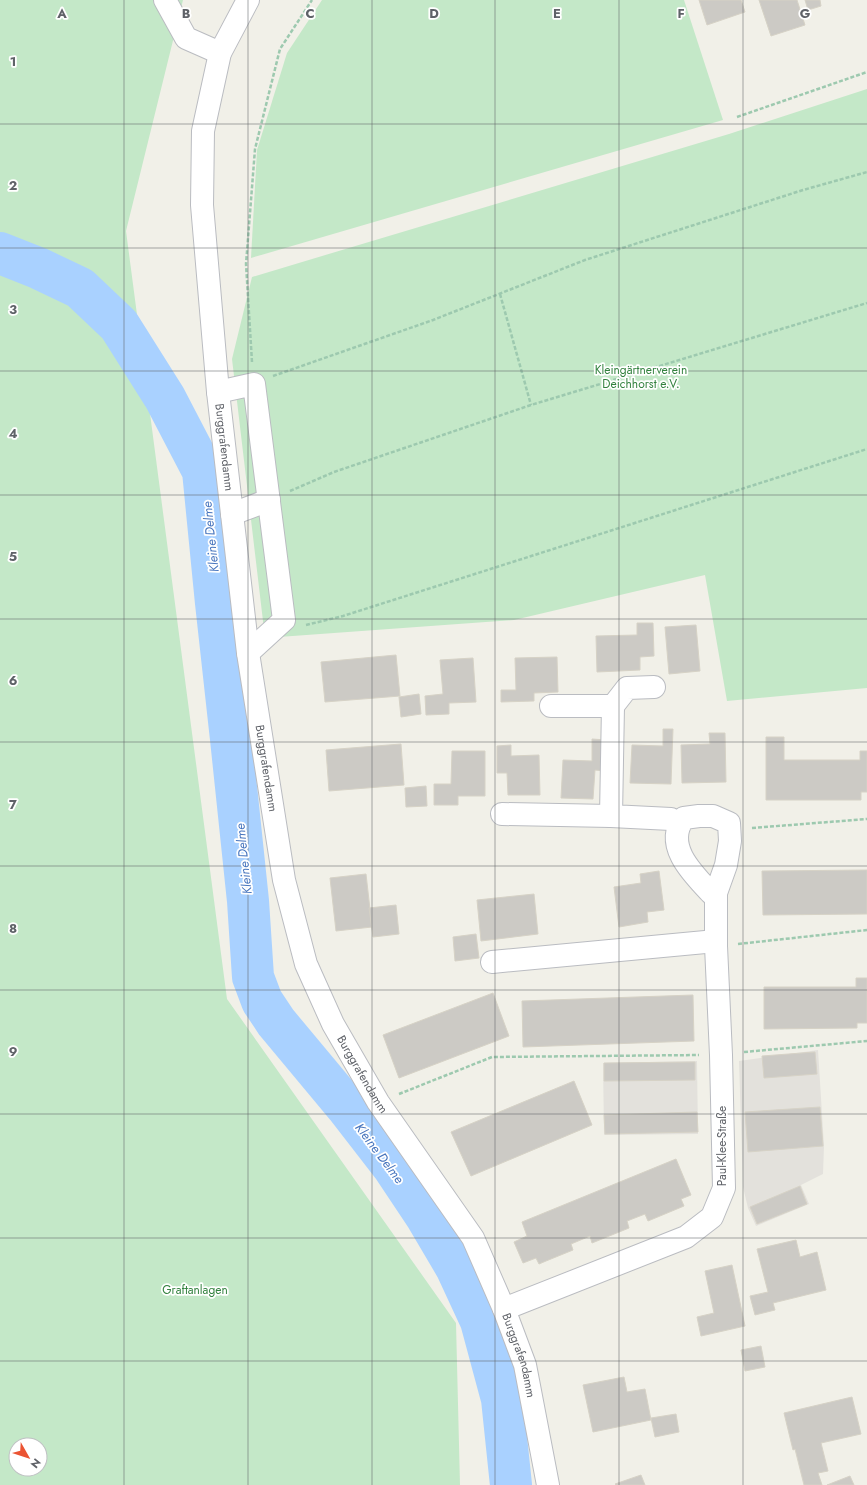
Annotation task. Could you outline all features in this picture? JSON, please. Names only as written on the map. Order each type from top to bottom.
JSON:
[{"type":"street","points":[[166,0],[186,38],[220,53]]},
{"type":"street","name":"Burggrafendamm","points":[[248,0],[220,53],[203,131],[202,205],[218,392],[248,653],[284,880],[306,964],[333,1024],[378,1102],[474,1238],[526,1365],[548,1485]]},
{"type":"street","points":[[218,392],[254,384],[284,620],[248,653]]},
{"type":"street","points":[[232,514],[269,500]]},
{"type":"street","points":[[610,816],[612,706],[627,688],[654,687]]},
{"type":"street","points":[[551,706],[612,706]]},
{"type":"street","points":[[502,814],[610,816],[670,819],[680,824]]},
{"type":"street","points":[[716,893],[711,893],[694,875],[678,851],[677,839],[680,824],[684,818],[713,816],[729,823],[729,828]]},
{"type":"street","name":"Paul-Klee-Straße","points":[[504,1309],[686,1237],[712,1217],[724,1188],[721,1054],[716,944],[716,893],[726,865],[730,841],[729,828]]},
{"type":"street","points":[[492,962],[716,944]]},
{"type":"path","points":[[312,0],[280,48],[254,149],[246,264],[254,384],[275,375],[433,320],[585,260],[803,190],[867,172]]},
{"type":"path","points":[[737,117],[867,72]]},
{"type":"path","points":[[500,294],[530,404]]},
{"type":"path","points":[[269,500],[334,472],[530,404],[867,303]]},
{"type":"path","points":[[284,620],[309,625],[343,616],[867,449]]},
{"type":"path","points":[[729,828],[757,828],[867,819]]},
{"type":"path","points":[[716,944],[867,930]]},
{"type":"path","points":[[378,1102],[492,1058],[721,1054],[867,1041]]},
{"type":"shaded area","points":[[818,1050],[824,1146],[823,1174],[801,1185],[809,1204],[756,1226],[748,1208],[743,1187],[739,1061]]},
{"type":"shaded area","points":[[697,1061],[698,1134],[604,1135],[603,1063]]},
{"type":"green space","name":"Graftanlagen","points":[[0,0],[183,0],[126,231],[227,999],[456,1323],[460,1485],[0,1485]]},
{"type":"green space","points":[[322,0],[684,0],[723,120],[251,258],[257,150],[287,53]]},
{"type":"green space","name":"Kleingärtnerverein Deichhorst e.V.","points":[[867,89],[867,688],[727,701],[705,575],[514,620],[265,638],[232,359],[252,277],[729,134]]},
{"type":"building","points":[[699,0],[741,0],[745,12],[707,25]]},
{"type":"building","points":[[759,0],[797,0],[805,25],[771,36]]},
{"type":"building","points":[[805,0],[820,0],[821,6],[808,10]]},
{"type":"building","points":[[637,623],[653,623],[654,656],[640,657],[640,670],[597,672],[596,636],[637,635]]},
{"type":"building","points":[[696,625],[700,671],[669,674],[665,627]]},
{"type":"building","points":[[396,655],[400,696],[325,702],[321,662]]},
{"type":"building","points":[[557,657],[558,692],[534,693],[534,701],[501,702],[501,690],[516,690],[515,658]]},
{"type":"building","points":[[473,658],[476,702],[449,703],[449,714],[426,715],[425,696],[443,694],[440,660]]},
{"type":"building","points":[[419,694],[421,714],[401,717],[399,697]]},
{"type":"building","points":[[663,729],[673,729],[671,784],[630,783],[632,745],[663,746]]},
{"type":"building","points":[[709,733],[725,733],[726,782],[682,783],[681,745],[710,744]]},
{"type":"building","points":[[766,737],[784,737],[784,760],[860,760],[860,751],[867,751],[867,792],[861,792],[861,800],[766,800]]},
{"type":"building","points":[[592,739],[606,740],[605,771],[595,770],[593,799],[561,798],[563,760],[592,761]]},
{"type":"building","points":[[401,744],[404,785],[329,791],[326,750]]},
{"type":"building","points":[[511,745],[511,756],[539,755],[540,795],[508,795],[507,773],[497,773],[497,746]]},
{"type":"building","points":[[452,751],[485,751],[485,796],[458,796],[458,805],[434,805],[434,784],[451,784]]},
{"type":"building","points":[[426,786],[427,806],[406,807],[405,788]]},
{"type":"building","points":[[867,870],[867,914],[763,915],[762,871]]},
{"type":"building","points":[[659,871],[664,910],[647,912],[648,922],[619,927],[614,887],[641,883],[640,874]]},
{"type":"building","points":[[366,874],[372,927],[336,931],[330,878]]},
{"type":"building","points":[[534,894],[538,934],[481,941],[477,900]]},
{"type":"building","points":[[396,905],[399,934],[373,937],[369,908]]},
{"type":"building","points":[[476,934],[479,958],[455,961],[453,937]]},
{"type":"building","points":[[856,978],[867,978],[867,1023],[857,1023],[857,1028],[764,1029],[764,987],[856,987]]},
{"type":"building","points":[[493,993],[509,1036],[399,1078],[383,1035]]},
{"type":"building","points":[[693,995],[694,1041],[523,1047],[522,1001]]},
{"type":"building","points":[[815,1052],[817,1074],[764,1078],[762,1056]]},
{"type":"building","points":[[695,1062],[695,1080],[604,1081],[604,1063]]},
{"type":"building","points":[[574,1081],[592,1125],[471,1176],[451,1132]]},
{"type":"building","points":[[820,1107],[823,1146],[748,1152],[745,1112]]},
{"type":"building","points":[[697,1112],[698,1132],[605,1134],[604,1115]]},
{"type":"building","points":[[676,1159],[691,1195],[681,1199],[684,1206],[648,1221],[645,1214],[627,1221],[629,1228],[592,1243],[590,1236],[571,1244],[573,1250],[539,1264],[536,1258],[523,1263],[514,1242],[527,1236],[522,1222]]},
{"type":"building","points":[[800,1186],[807,1204],[757,1224],[750,1207]]},
{"type":"building","points":[[796,1240],[800,1257],[817,1252],[826,1290],[773,1303],[775,1310],[755,1315],[750,1296],[768,1292],[757,1249]]},
{"type":"building","points":[[732,1265],[745,1326],[701,1336],[697,1317],[714,1313],[705,1271]]},
{"type":"building","points":[[761,1346],[765,1367],[745,1371],[741,1350]]},
{"type":"building","points":[[624,1377],[627,1392],[645,1389],[651,1420],[593,1432],[583,1385]]},
{"type":"building","points":[[852,1397],[861,1434],[821,1443],[828,1471],[818,1473],[822,1485],[804,1485],[795,1449],[793,1450],[784,1413]]},
{"type":"building","points":[[676,1414],[679,1432],[655,1437],[651,1418]]},
{"type":"building","points":[[641,1475],[645,1485],[615,1484]]},
{"type":"building","points":[[850,1476],[854,1485],[827,1485]]},
{"type":"waterway","name":"Kleine Delme","points":[[0,253],[38,268],[80,288],[119,325],[165,398],[203,471],[248,901],[253,977],[262,1001],[276,1022],[346,1106],[394,1168],[426,1216],[456,1267],[481,1321],[502,1399],[511,1485]]}]
